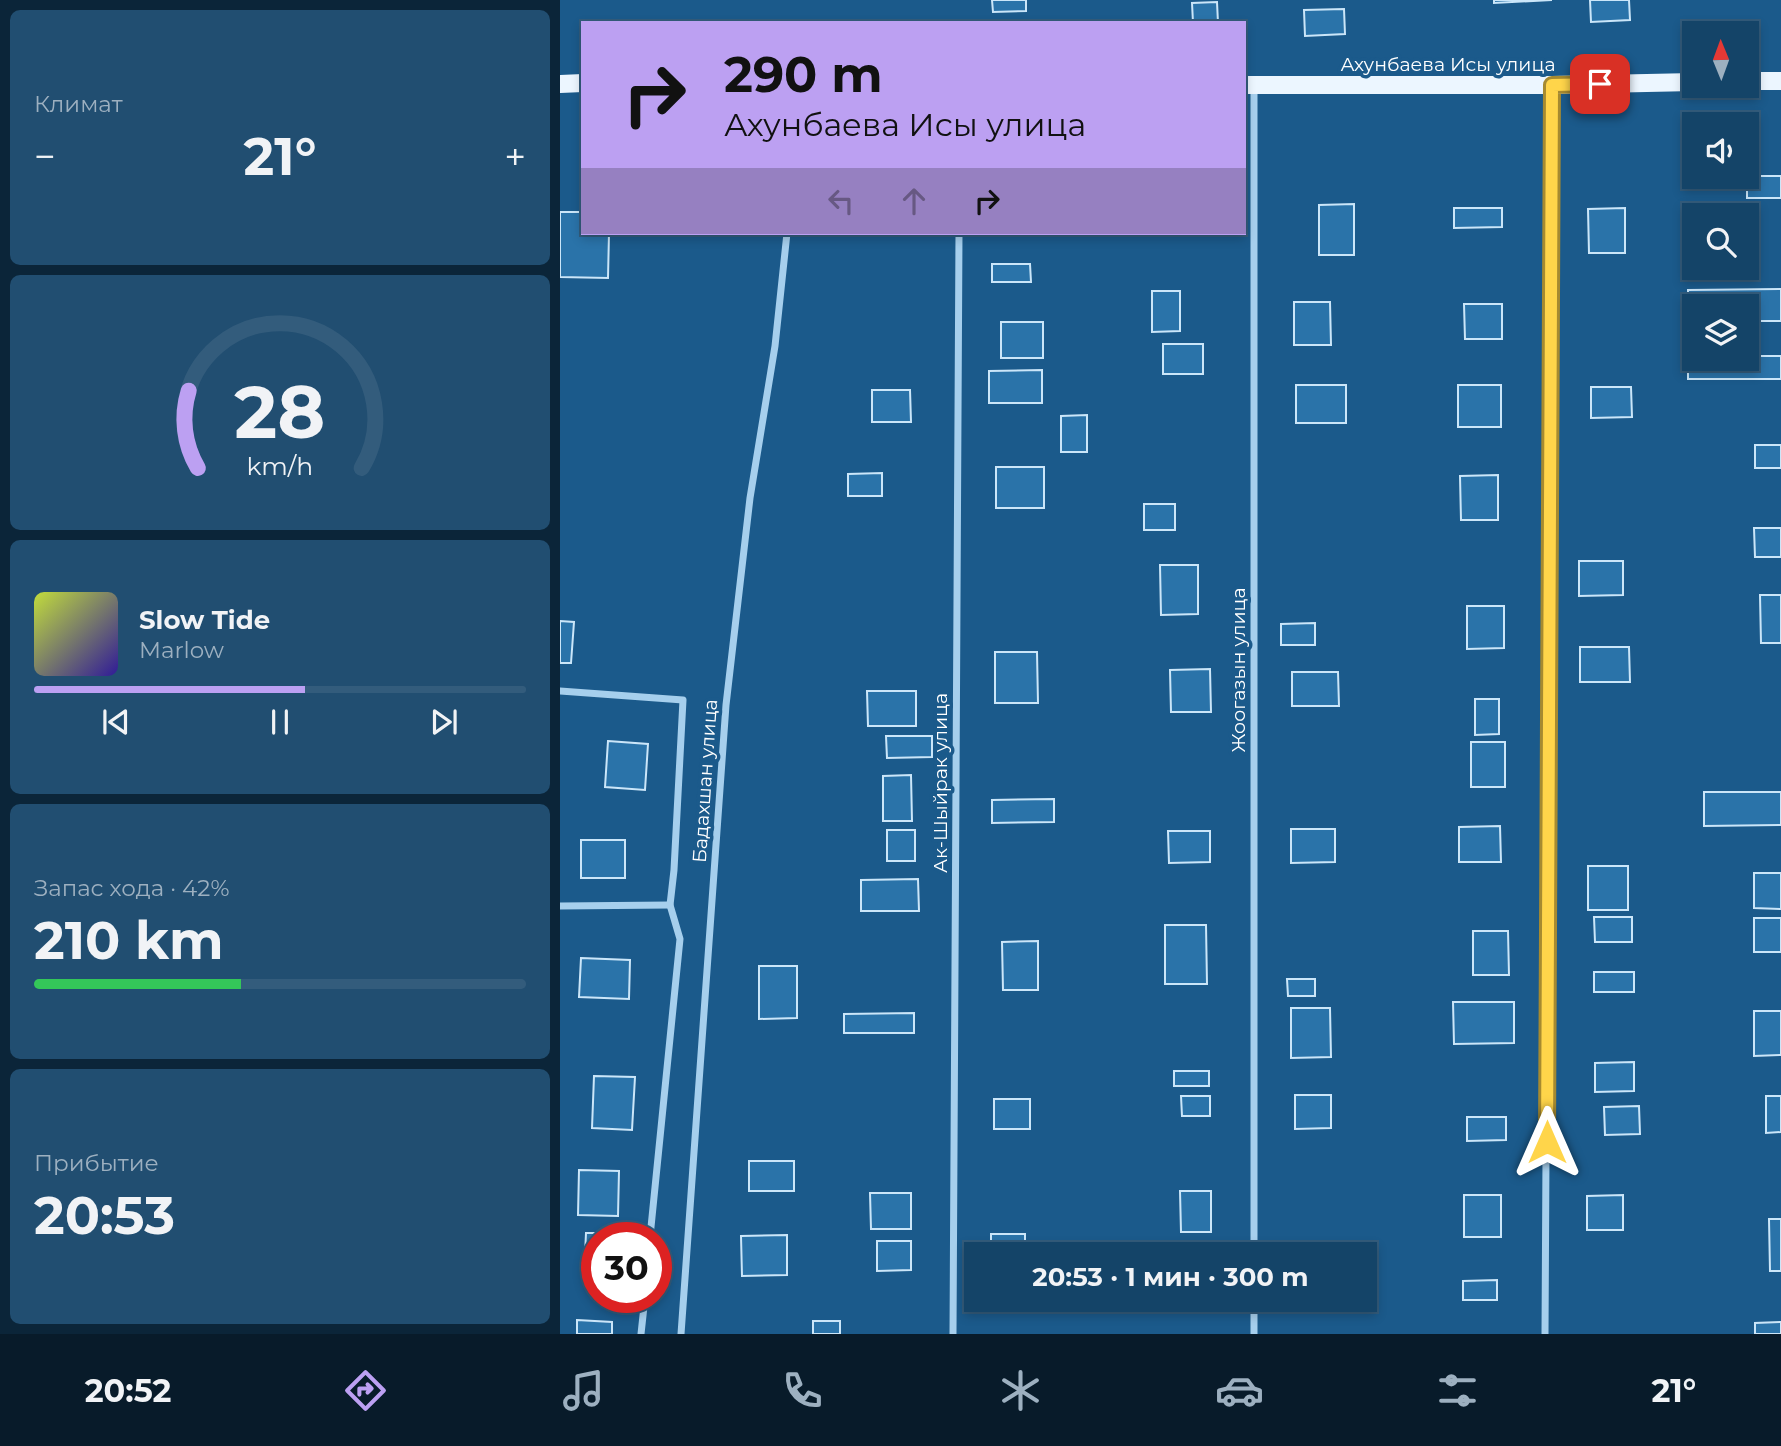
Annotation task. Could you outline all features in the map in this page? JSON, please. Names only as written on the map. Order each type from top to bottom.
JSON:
[{"type":"main road","points":[[1759,81],[1781,81]]},
{"type":"main road","name":"Ахунбаева Исы улица","points":[[1249,85],[1682,82]]},
{"type":"street","name":"Жоогазын улица","points":[[1249,85],[1254,1242]]},
{"type":"street","points":[[1545,1334],[1552,85]]},
{"type":"street","name":"Бадахшан улица","points":[[681,1334],[726,705],[750,498],[775,346],[787,235]]},
{"type":"street","name":"Ак-Шыйрак улица","points":[[953,1334],[959,235]]},
{"type":"street","points":[[560,691],[683,700],[670,905],[680,939],[652,1222]]},
{"type":"street","points":[[560,906],[670,905]]},
{"type":"street","points":[[1254,1312],[1254,1334]]},
{"type":"street","points":[[641,1334],[643,1313]]},
{"type":"building","points":[[992,0],[1026,0],[1026,11],[993,12]]},
{"type":"building","points":[[1494,0],[1552,0],[1494,3]]},
{"type":"building","points":[[1590,0],[1629,0],[1630,20],[1591,22]]},
{"type":"building","points":[[1217,2],[1218,21],[1193,21],[1192,3]]},
{"type":"building","points":[[1344,9],[1345,34],[1305,36],[1304,10]]},
{"type":"building","points":[[1759,176],[1781,176],[1781,198],[1747,198],[1747,189],[1759,189]]},
{"type":"building","points":[[1354,204],[1354,255],[1319,255],[1319,205]]},
{"type":"building","points":[[1454,208],[1502,208],[1502,227],[1454,228]]},
{"type":"building","points":[[1625,208],[1625,253],[1589,253],[1588,209]]},
{"type":"building","points":[[560,212],[581,212],[581,235],[609,235],[608,278],[560,277]]},
{"type":"building","points":[[992,264],[1030,264],[1031,282],[992,282]]},
{"type":"building","points":[[1781,289],[1781,321],[1759,321],[1759,294],[1688,294],[1688,290]]},
{"type":"building","points":[[1152,291],[1180,291],[1180,331],[1152,332]]},
{"type":"building","points":[[1294,302],[1330,302],[1331,345],[1294,345]]},
{"type":"building","points":[[1464,304],[1502,304],[1502,339],[1465,339]]},
{"type":"building","points":[[1001,322],[1043,322],[1043,358],[1001,358]]},
{"type":"building","points":[[1163,344],[1203,344],[1203,374],[1163,374]]},
{"type":"building","points":[[1759,356],[1781,356],[1781,379],[1688,379],[1688,371],[1759,371]]},
{"type":"building","points":[[1042,370],[1042,403],[989,403],[989,371]]},
{"type":"building","points":[[1296,385],[1346,385],[1346,423],[1296,423]]},
{"type":"building","points":[[1458,385],[1501,385],[1501,427],[1458,427]]},
{"type":"building","points":[[1591,387],[1631,387],[1632,417],[1591,418]]},
{"type":"building","points":[[872,390],[910,390],[911,422],[872,422]]},
{"type":"building","points":[[1087,415],[1087,452],[1061,452],[1061,416]]},
{"type":"building","points":[[1755,445],[1781,445],[1781,468],[1755,468]]},
{"type":"building","points":[[996,467],[1044,467],[1044,508],[996,508]]},
{"type":"building","points":[[882,473],[882,496],[848,496],[848,474]]},
{"type":"building","points":[[1498,475],[1498,520],[1461,520],[1460,476]]},
{"type":"building","points":[[1144,504],[1175,504],[1175,530],[1144,530]]},
{"type":"building","points":[[1754,528],[1781,528],[1781,557],[1755,557]]},
{"type":"building","points":[[1579,561],[1623,561],[1623,595],[1579,596]]},
{"type":"building","points":[[1160,565],[1198,565],[1198,614],[1161,615]]},
{"type":"building","points":[[1760,595],[1781,595],[1781,643],[1761,643]]},
{"type":"building","points":[[1467,606],[1504,606],[1504,648],[1467,649]]},
{"type":"building","points":[[560,621],[574,622],[571,663],[560,663]]},
{"type":"building","points":[[1315,623],[1315,645],[1281,645],[1281,624]]},
{"type":"building","points":[[1580,647],[1629,647],[1630,682],[1580,682]]},
{"type":"building","points":[[995,652],[1037,652],[1038,703],[995,703]]},
{"type":"building","points":[[1210,669],[1211,712],[1171,712],[1170,670]]},
{"type":"building","points":[[1292,672],[1338,672],[1339,706],[1292,706]]},
{"type":"building","points":[[867,691],[916,691],[916,726],[868,726]]},
{"type":"building","points":[[1475,699],[1499,699],[1499,734],[1475,735]]},
{"type":"building","points":[[886,736],[932,736],[932,757],[887,758]]},
{"type":"building","points":[[608,741],[648,744],[645,790],[605,787]]},
{"type":"building","points":[[1471,742],[1505,742],[1505,787],[1471,787]]},
{"type":"building","points":[[911,775],[912,821],[883,821],[883,776]]},
{"type":"building","points":[[1704,792],[1781,792],[1781,825],[1704,826]]},
{"type":"building","points":[[1054,799],[1054,822],[992,823],[992,800]]},
{"type":"building","points":[[1500,826],[1501,862],[1459,862],[1459,827]]},
{"type":"building","points":[[1291,829],[1335,829],[1335,862],[1291,863]]},
{"type":"building","points":[[887,830],[915,830],[915,861],[887,861]]},
{"type":"building","points":[[1168,831],[1210,831],[1210,862],[1169,863]]},
{"type":"building","points":[[581,840],[625,840],[625,878],[581,878]]},
{"type":"building","points":[[1588,866],[1628,866],[1628,910],[1588,910]]},
{"type":"building","points":[[1754,873],[1781,873],[1781,909],[1754,908]]},
{"type":"building","points":[[918,879],[919,911],[861,911],[861,880]]},
{"type":"building","points":[[1594,917],[1632,917],[1632,942],[1595,942]]},
{"type":"building","points":[[1754,918],[1781,918],[1781,952],[1754,952]]},
{"type":"building","points":[[1165,925],[1206,925],[1207,984],[1165,984]]},
{"type":"building","points":[[1473,931],[1508,931],[1509,975],[1473,975]]},
{"type":"building","points":[[1038,941],[1038,990],[1003,990],[1002,942]]},
{"type":"building","points":[[581,958],[630,960],[629,999],[579,997]]},
{"type":"building","points":[[759,966],[797,966],[797,1018],[759,1019]]},
{"type":"building","points":[[1594,972],[1634,972],[1634,992],[1594,992]]},
{"type":"building","points":[[1287,979],[1315,979],[1315,996],[1288,996]]},
{"type":"building","points":[[1453,1002],[1514,1002],[1514,1043],[1454,1044]]},
{"type":"building","points":[[1291,1008],[1330,1008],[1331,1057],[1291,1058]]},
{"type":"building","points":[[1754,1011],[1781,1011],[1781,1055],[1754,1056]]},
{"type":"building","points":[[914,1013],[914,1033],[844,1033],[844,1014]]},
{"type":"building","points":[[1634,1062],[1634,1091],[1595,1092],[1595,1063]]},
{"type":"building","points":[[1174,1071],[1209,1071],[1209,1086],[1174,1086]]},
{"type":"building","points":[[594,1076],[635,1077],[632,1130],[592,1128]]},
{"type":"building","points":[[1295,1095],[1331,1095],[1331,1128],[1295,1129]]},
{"type":"building","points":[[1181,1096],[1210,1096],[1210,1116],[1182,1116]]},
{"type":"building","points":[[1766,1096],[1781,1096],[1781,1132],[1766,1133]]},
{"type":"building","points":[[994,1099],[1030,1099],[1030,1129],[994,1129]]},
{"type":"building","points":[[1639,1106],[1640,1134],[1605,1135],[1604,1107]]},
{"type":"building","points":[[1467,1117],[1506,1117],[1506,1140],[1467,1141]]},
{"type":"building","points":[[749,1161],[794,1161],[794,1191],[749,1191]]},
{"type":"building","points":[[579,1170],[619,1171],[618,1216],[578,1215]]},
{"type":"building","points":[[1180,1191],[1211,1191],[1211,1232],[1181,1232]]},
{"type":"building","points":[[870,1193],[911,1193],[911,1229],[871,1229]]},
{"type":"building","points":[[1464,1195],[1501,1195],[1501,1237],[1464,1237]]},
{"type":"building","points":[[1623,1195],[1623,1230],[1587,1230],[1587,1196]]},
{"type":"building","points":[[1769,1219],[1781,1219],[1781,1271],[1770,1271]]},
{"type":"building","points":[[991,1234],[1025,1234],[1025,1242],[991,1242]]},
{"type":"building","points":[[787,1235],[787,1275],[742,1276],[741,1236]]},
{"type":"building","points":[[877,1241],[911,1241],[911,1270],[877,1271]]},
{"type":"building","points":[[1497,1280],[1497,1300],[1463,1300],[1463,1281]]},
{"type":"building","points":[[577,1320],[612,1322],[612,1334],[577,1334]]},
{"type":"building","points":[[813,1321],[840,1321],[840,1334],[813,1334]]},
{"type":"building","points":[[1781,1322],[1781,1334],[1755,1334],[1755,1323]]},
{"type":"route","points":[[1547,1142],[1552,85],[1600,84]]}]
